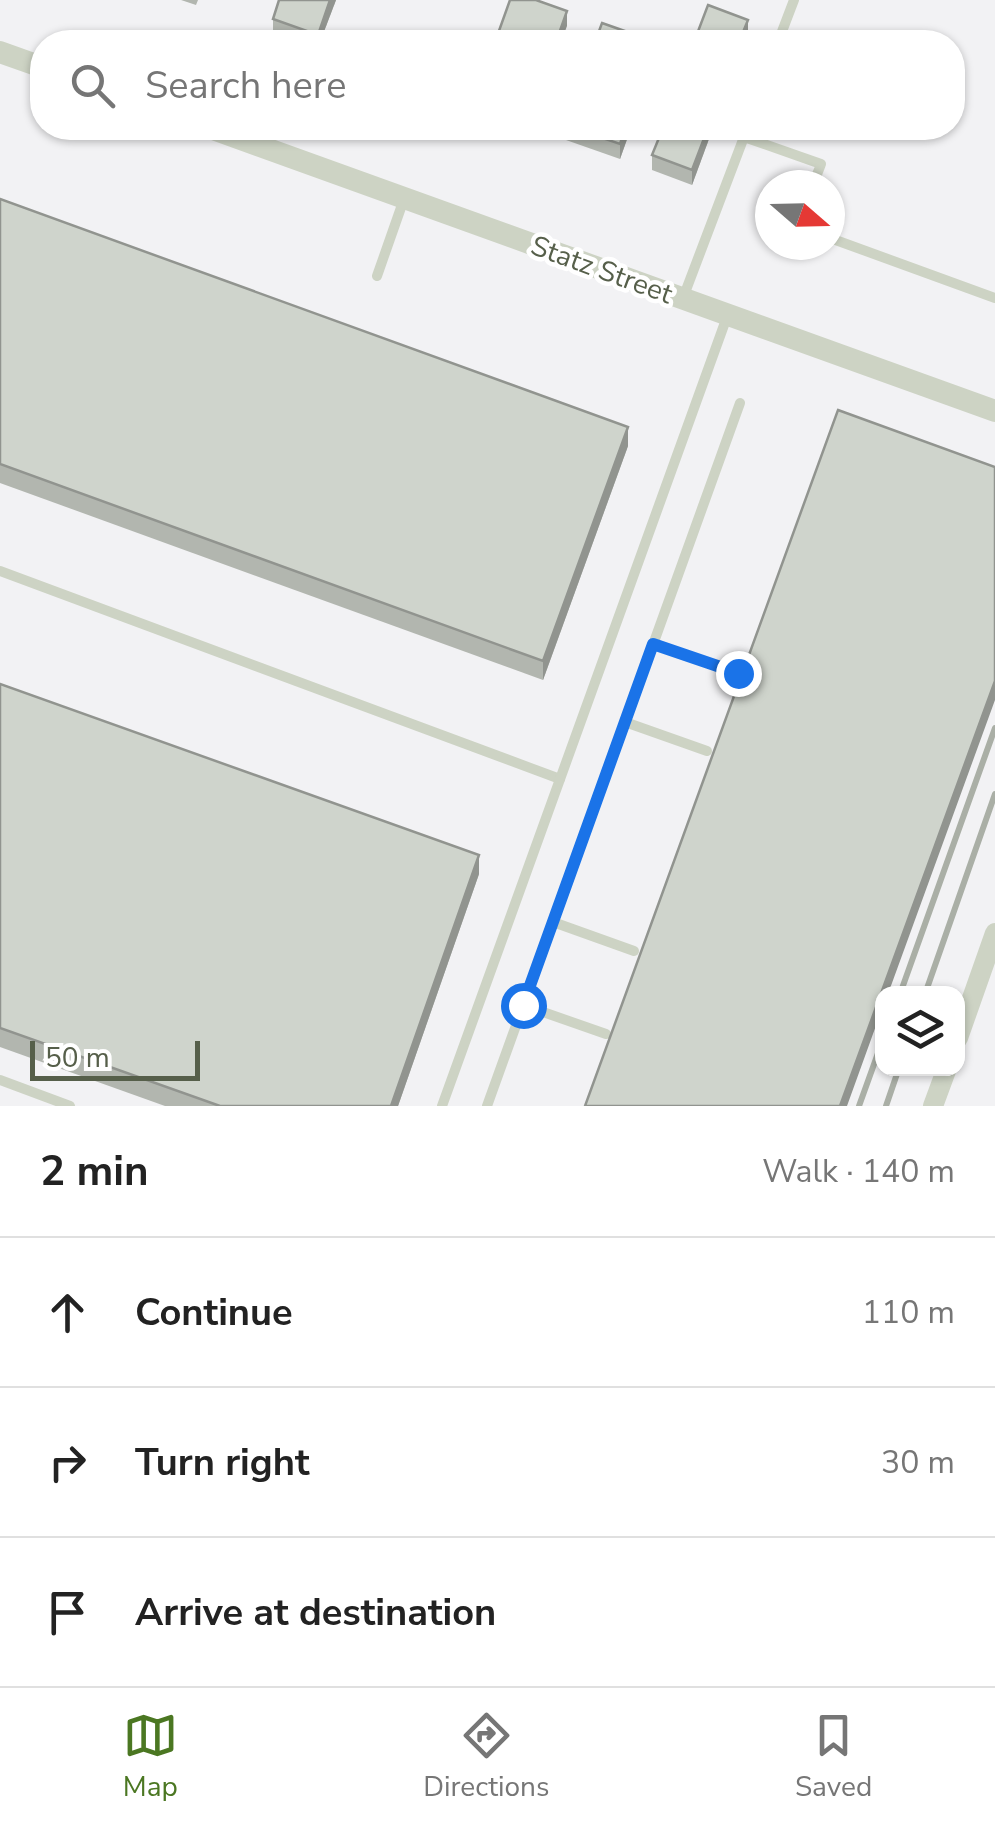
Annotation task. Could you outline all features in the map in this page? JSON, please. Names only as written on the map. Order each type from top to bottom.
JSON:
[{"type":"street","points":[[0,52],[30,63]]},
{"type":"street","name":"Statz Street","points":[[243,140],[995,411]]},
{"type":"street","points":[[965,1018],[995,933]]},
{"type":"street","points":[[933,1106],[944,1076]]},
{"type":"lane","points":[[783,30],[794,0]]},
{"type":"lane","points":[[683,298],[743,140]]},
{"type":"lane","points":[[765,140],[821,164],[819,170]]},
{"type":"lane","points":[[377,276],[404,198]]},
{"type":"lane","points":[[845,243],[995,298]]},
{"type":"lane","points":[[442,1106],[728,314]]},
{"type":"lane","points":[[487,1106],[740,403]]},
{"type":"lane","points":[[0,571],[560,779]]},
{"type":"lane","points":[[653,644],[738,673]]},
{"type":"lane","points":[[625,722],[707,751]]},
{"type":"lane","points":[[553,922],[634,951]]},
{"type":"lane","points":[[523,1005],[606,1034]]},
{"type":"lane","points":[[0,1080],[70,1106]]},
{"type":"building","points":[[279,0],[330,0],[320,30],[304,30],[273,19]]},
{"type":"building","points":[[510,0],[536,0],[567,11],[560,30],[499,30]]},
{"type":"building","points":[[708,5],[748,20],[744,30],[699,30]]},
{"type":"building","points":[[602,23],[622,30],[599,30]]},
{"type":"building","points":[[658,140],[703,140],[692,170],[652,155]]},
{"type":"building","points":[[0,199],[628,427],[543,661],[0,464]]},
{"type":"building","points":[[838,410],[995,467],[995,681],[884,986],[875,986],[875,1010],[840,1106],[585,1106]]},
{"type":"building","points":[[0,684],[479,855],[391,1106],[220,1106],[0,1028]]},
{"type":"railway","points":[[903,986],[995,728]]},
{"type":"railway","points":[[928,986],[995,794]]},
{"type":"railway","points":[[859,1106],[875,1061]]},
{"type":"railway","points":[[886,1106],[896,1076]]},
{"type":"route","points":[[523,1005],[653,644],[738,673]]}]
